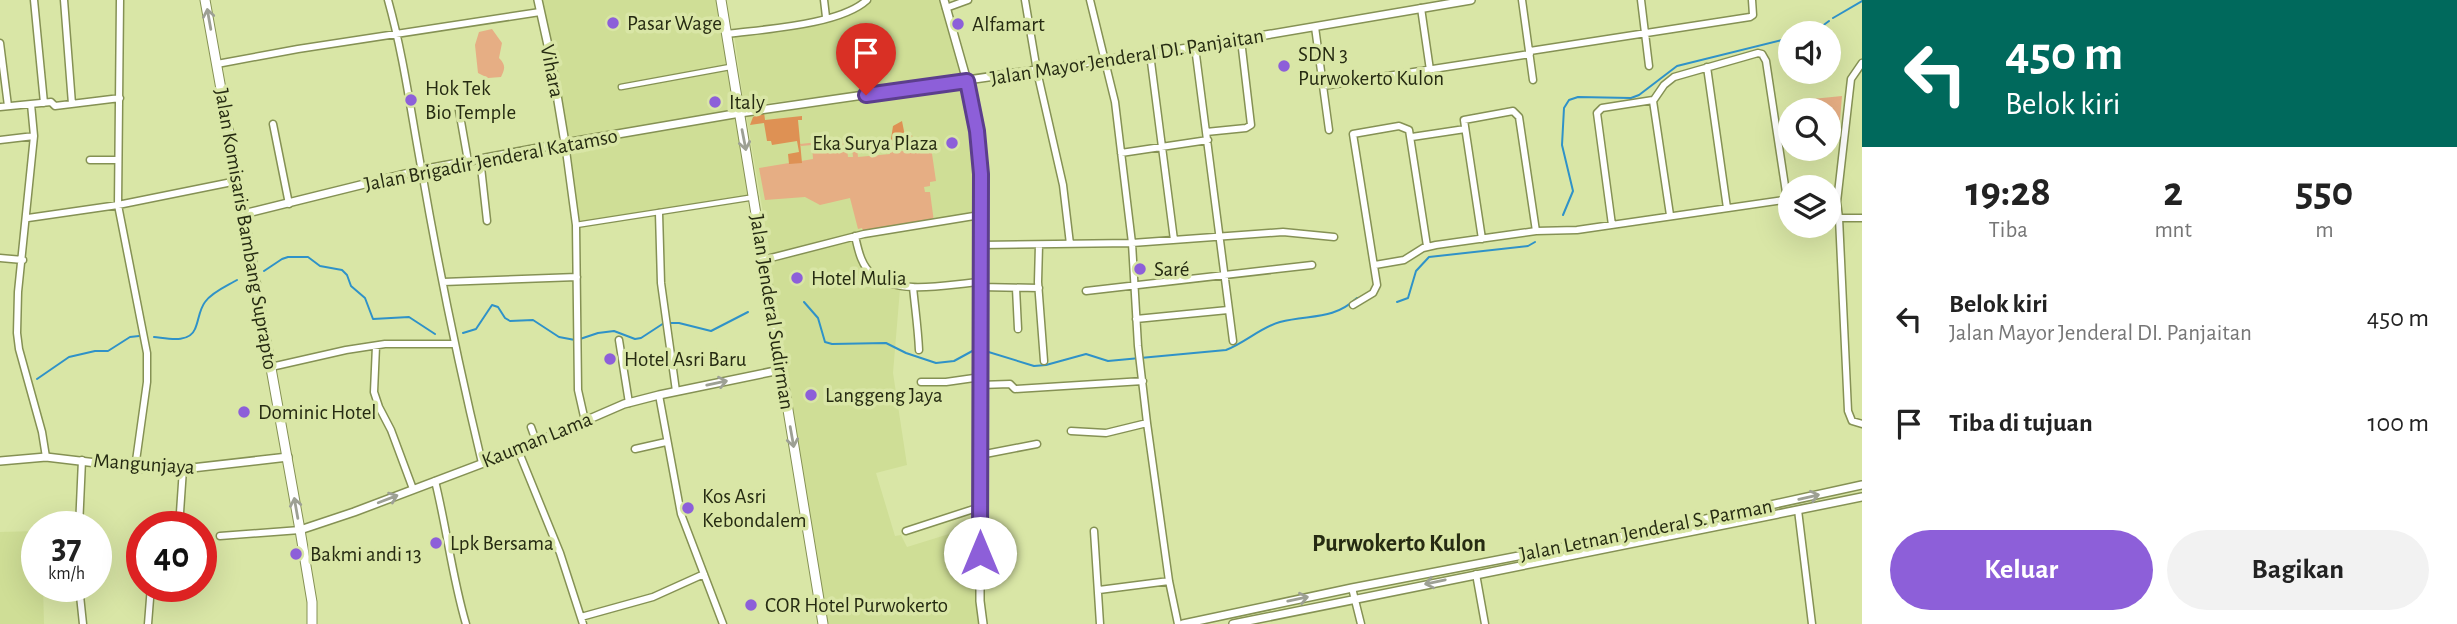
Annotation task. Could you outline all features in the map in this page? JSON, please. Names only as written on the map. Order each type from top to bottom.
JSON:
[{"type":"main road","name":"Jalan Komisaris Bambang Suprapto","points":[[205,0],[288,457],[312,602],[312,624]]},
{"type":"main road","name":"Jalan Jenderal Sudirman","points":[[721,0],[823,624]]},
{"type":"street","points":[[34,0],[44,103]]},
{"type":"street","points":[[64,0],[72,104]]},
{"type":"street","points":[[120,0],[118,205],[147,353],[147,382],[135,468]]},
{"type":"street","points":[[388,0],[398,33],[411,98],[421,170],[454,344],[482,463]]},
{"type":"street","name":"Vihara","points":[[538,0],[565,143]]},
{"type":"street","points":[[824,0],[826,18]]},
{"type":"street","points":[[727,34],[826,18],[857,9],[867,0]]},
{"type":"street","points":[[968,0],[945,4],[967,81],[980,148],[982,624]]},
{"type":"street","points":[[1026,0],[1037,71],[1063,185],[1070,244]]},
{"type":"street","points":[[1090,0],[1115,102],[1132,243],[1138,346],[1147,423],[1169,581],[1181,624]]},
{"type":"street","name":"Jalan Mayor Jenderal DI. Panjaitan","points":[[740,113],[1241,40],[1471,0]]},
{"type":"street","points":[[1522,0],[1533,80]]},
{"type":"street","points":[[1641,0],[1649,66]]},
{"type":"street","points":[[1324,86],[1751,17],[1752,0]]},
{"type":"street","points":[[1421,8],[1430,70]]},
{"type":"street","points":[[217,64],[540,12]]},
{"type":"street","points":[[1315,27],[1329,130]]},
{"type":"street","points":[[1121,153],[1163,147],[1251,125],[1241,40]]},
{"type":"street","points":[[0,43],[4,106],[51,102],[55,106],[120,98]]},
{"type":"street","points":[[1195,47],[1233,341]]},
{"type":"street","points":[[1612,225],[1597,113],[1602,108],[1653,99],[1674,77],[1707,67],[1758,53],[1765,57],[1784,175]]},
{"type":"street","points":[[1150,54],[1174,240]]},
{"type":"street","points":[[1840,175],[1851,79],[1862,63]]},
{"type":"street","points":[[621,87],[732,67]]},
{"type":"street","points":[[1707,67],[1727,208]]},
{"type":"street","points":[[1653,99],[1671,215]]},
{"type":"street","points":[[30,104],[34,136],[17,333],[46,457]]},
{"type":"street","points":[[458,110],[468,160]]},
{"type":"street","points":[[1482,239],[1464,120],[1513,111],[1518,114],[1536,231]]},
{"type":"street","name":"Jalan Brigadir Jenderal Katamso","points":[[243,214],[468,160],[740,113]]},
{"type":"street","points":[[273,124],[289,204]]},
{"type":"street","points":[[1353,305],[1376,290],[1375,265],[1353,134],[1403,126],[1409,130],[1427,246]]},
{"type":"street","points":[[1412,137],[1465,129]]},
{"type":"street","points":[[0,140],[34,136]]},
{"type":"street","points":[[565,143],[576,225],[578,390],[584,421]]},
{"type":"street","points":[[481,158],[487,220]]},
{"type":"street","points":[[90,160],[118,160]]},
{"type":"street","points":[[28,218],[118,205],[237,181]]},
{"type":"street","points":[[576,225],[755,197]]},
{"type":"street","points":[[1375,265],[1404,260],[1427,246],[1536,231],[1558,232],[1612,225],[1778,200]]},
{"type":"street","points":[[659,213],[662,283],[676,391]]},
{"type":"street","points":[[763,260],[855,236],[980,215]]},
{"type":"street","points":[[1841,218],[1862,218]]},
{"type":"street","points":[[980,245],[1132,243],[1283,233],[1334,237]]},
{"type":"street","points":[[855,236],[863,262],[871,274],[883,281],[913,287],[980,285],[1039,288]]},
{"type":"street","points":[[1840,238],[1848,411],[1852,421],[1862,424]]},
{"type":"street","points":[[1039,245],[1044,361]]},
{"type":"street","points":[[0,258],[23,260]]},
{"type":"street","points":[[1086,291],[1312,265]]},
{"type":"street","points":[[443,282],[577,277]]},
{"type":"street","points":[[913,287],[919,350]]},
{"type":"street","points":[[1016,288],[1018,329]]},
{"type":"street","points":[[1136,319],[1228,310]]},
{"type":"street","points":[[620,340],[629,403]]},
{"type":"street","points":[[271,367],[376,346],[454,344]]},
{"type":"street","points":[[376,346],[376,399],[413,489]]},
{"type":"street","name":"Kauman Lama","points":[[300,530],[518,450],[629,403],[780,370]]},
{"type":"street","points":[[921,382],[980,381],[1010,384],[1015,389],[1143,381]]},
{"type":"street","points":[[659,395],[681,514],[723,624]]},
{"type":"street","points":[[1071,431],[1106,433],[1147,423]]},
{"type":"street","points":[[531,427],[536,441]]},
{"type":"street","points":[[635,449],[666,442]]},
{"type":"street","points":[[980,455],[1037,444]]},
{"type":"street","points":[[518,450],[560,552],[582,621],[653,597],[704,574]]},
{"type":"street","name":"Mangunjaya","points":[[0,461],[46,457],[135,468],[183,469],[288,457]]},
{"type":"street","points":[[80,511],[82,460]]},
{"type":"street","points":[[180,511],[183,469]]},
{"type":"street","points":[[435,481],[466,624]]},
{"type":"street","name":"Jalan Letnan Jenderal S. Parman","points":[[1233,624],[1476,578],[1700,531],[1862,485]]},
{"type":"street","points":[[1838,490],[1840,501]]},
{"type":"street","name":"Jalan Letnan Jenderal S. Parman","points":[[1181,624],[1698,521],[1798,510],[1862,497]]},
{"type":"street","points":[[906,531],[980,507]]},
{"type":"street","points":[[1798,510],[1812,624]]},
{"type":"street","points":[[1698,521],[1700,531]]},
{"type":"street","points":[[220,536],[300,530]]},
{"type":"street","points":[[1094,531],[1100,624]]},
{"type":"street","points":[[1476,578],[1485,624]]},
{"type":"street","points":[[1099,590],[1169,581]]},
{"type":"street","points":[[1352,588],[1361,624]]},
{"type":"street","points":[[81,602],[83,624]]},
{"type":"street","points":[[148,624],[150,602]]},
{"type":"street","points":[[1258,608],[1260,618]]},
{"type":"shaded area","points":[[538,0],[718,0],[752,200],[576,227],[568,140],[588,136],[569,139]]},
{"type":"shaded area","points":[[867,0],[943,0],[965,79],[744,106],[734,34],[800,25],[857,10]]},
{"type":"shaded area","points":[[492,29],[502,43],[499,58],[504,69],[501,77],[488,78],[478,73],[475,45],[479,32]]},
{"type":"shaded area","points":[[964,82],[979,175],[980,215],[855,236],[864,269],[889,288],[900,289],[893,373],[907,465],[876,473],[895,536],[901,535],[907,547],[978,525],[982,624],[823,624],[762,261],[771,259],[746,114]]},
{"type":"shaded area","points":[[764,112],[765,120],[802,116],[802,120],[798,120],[802,163],[789,164],[788,154],[799,152],[797,141],[772,145],[771,141],[767,141],[764,123],[750,125],[753,117]]},
{"type":"shaded area","points":[[902,121],[905,136],[912,135],[913,142],[895,144],[891,139],[893,126]]},
{"type":"shaded area","points":[[856,138],[858,157],[890,154],[890,142],[895,144],[896,152],[931,147],[936,181],[924,187],[925,192],[930,192],[934,222],[864,234],[862,228],[858,229],[850,198],[820,205],[805,197],[765,200],[759,168],[813,159],[812,145],[800,144],[846,139],[848,157],[853,157],[851,139]]},
{"type":"shaded area","points":[[21,531],[21,602],[43,602],[44,624],[0,624],[0,532]]},
{"type":"waterway","points":[[1833,18],[1862,1]]},
{"type":"waterway","points":[[1563,215],[1573,191],[1562,145],[1564,108],[1569,100],[1578,97],[1631,98],[1639,95],[1677,66],[1778,41]]},
{"type":"waterway","points":[[1397,302],[1408,298],[1416,271],[1429,257],[1528,246],[1535,242]]},
{"type":"waterway","points":[[264,271],[288,257],[308,257],[320,266],[342,270],[351,286],[365,298],[373,319],[409,317],[435,334]]},
{"type":"waterway","points":[[154,337],[188,337],[195,329],[201,308],[208,298],[237,280]]},
{"type":"waterway","points":[[982,350],[1034,366],[1086,354],[1108,361],[1226,350],[1273,324],[1330,314],[1357,298]]},
{"type":"waterway","points":[[804,302],[818,318],[825,342],[832,344],[886,343],[936,363],[954,361],[976,349]]},
{"type":"waterway","points":[[463,333],[476,329],[492,305],[498,307],[510,321],[533,320],[559,337],[575,340]]},
{"type":"waterway","points":[[580,339],[614,331],[635,339],[641,338],[664,323],[679,323],[711,331],[748,312]]},
{"type":"waterway","points":[[37,379],[69,357],[108,351],[130,337],[139,336]]},
{"type":"place","name":"Pasar Wage","points":[[613,23]]},
{"type":"place","name":"Alfamart","points":[[958,24]]},
{"type":"place","name":"SDN 3 Purwokerto Kulon","points":[[1284,66]]},
{"type":"place","name":"Hok Tek Bio Temple","points":[[411,100]]},
{"type":"place","name":"Italy","points":[[715,102]]},
{"type":"place","name":"Eka Surya Plaza","points":[[952,143]]},
{"type":"place","name":"Saré","points":[[1140,269]]},
{"type":"place","name":"Hotel Mulia","points":[[797,278]]},
{"type":"place","name":"Hotel Asri Baru","points":[[610,359]]},
{"type":"place","name":"Langgeng Jaya","points":[[811,395]]},
{"type":"place","name":"Dominic Hotel","points":[[244,412]]},
{"type":"place","name":"Kos Asri Kebondalem","points":[[688,508]]},
{"type":"place","name":"Lpk Bersama","points":[[436,543]]},
{"type":"place","name":"Bakmi andi 13","points":[[296,554]]},
{"type":"place","name":"COR Hotel Purwokerto","points":[[751,605]]},
{"type":"district","name":"Purwokerto Kulon","points":[[1399,544]]},
{"type":"route","points":[[866,95],[967,81],[980,148],[981,174],[980,553]]}]
